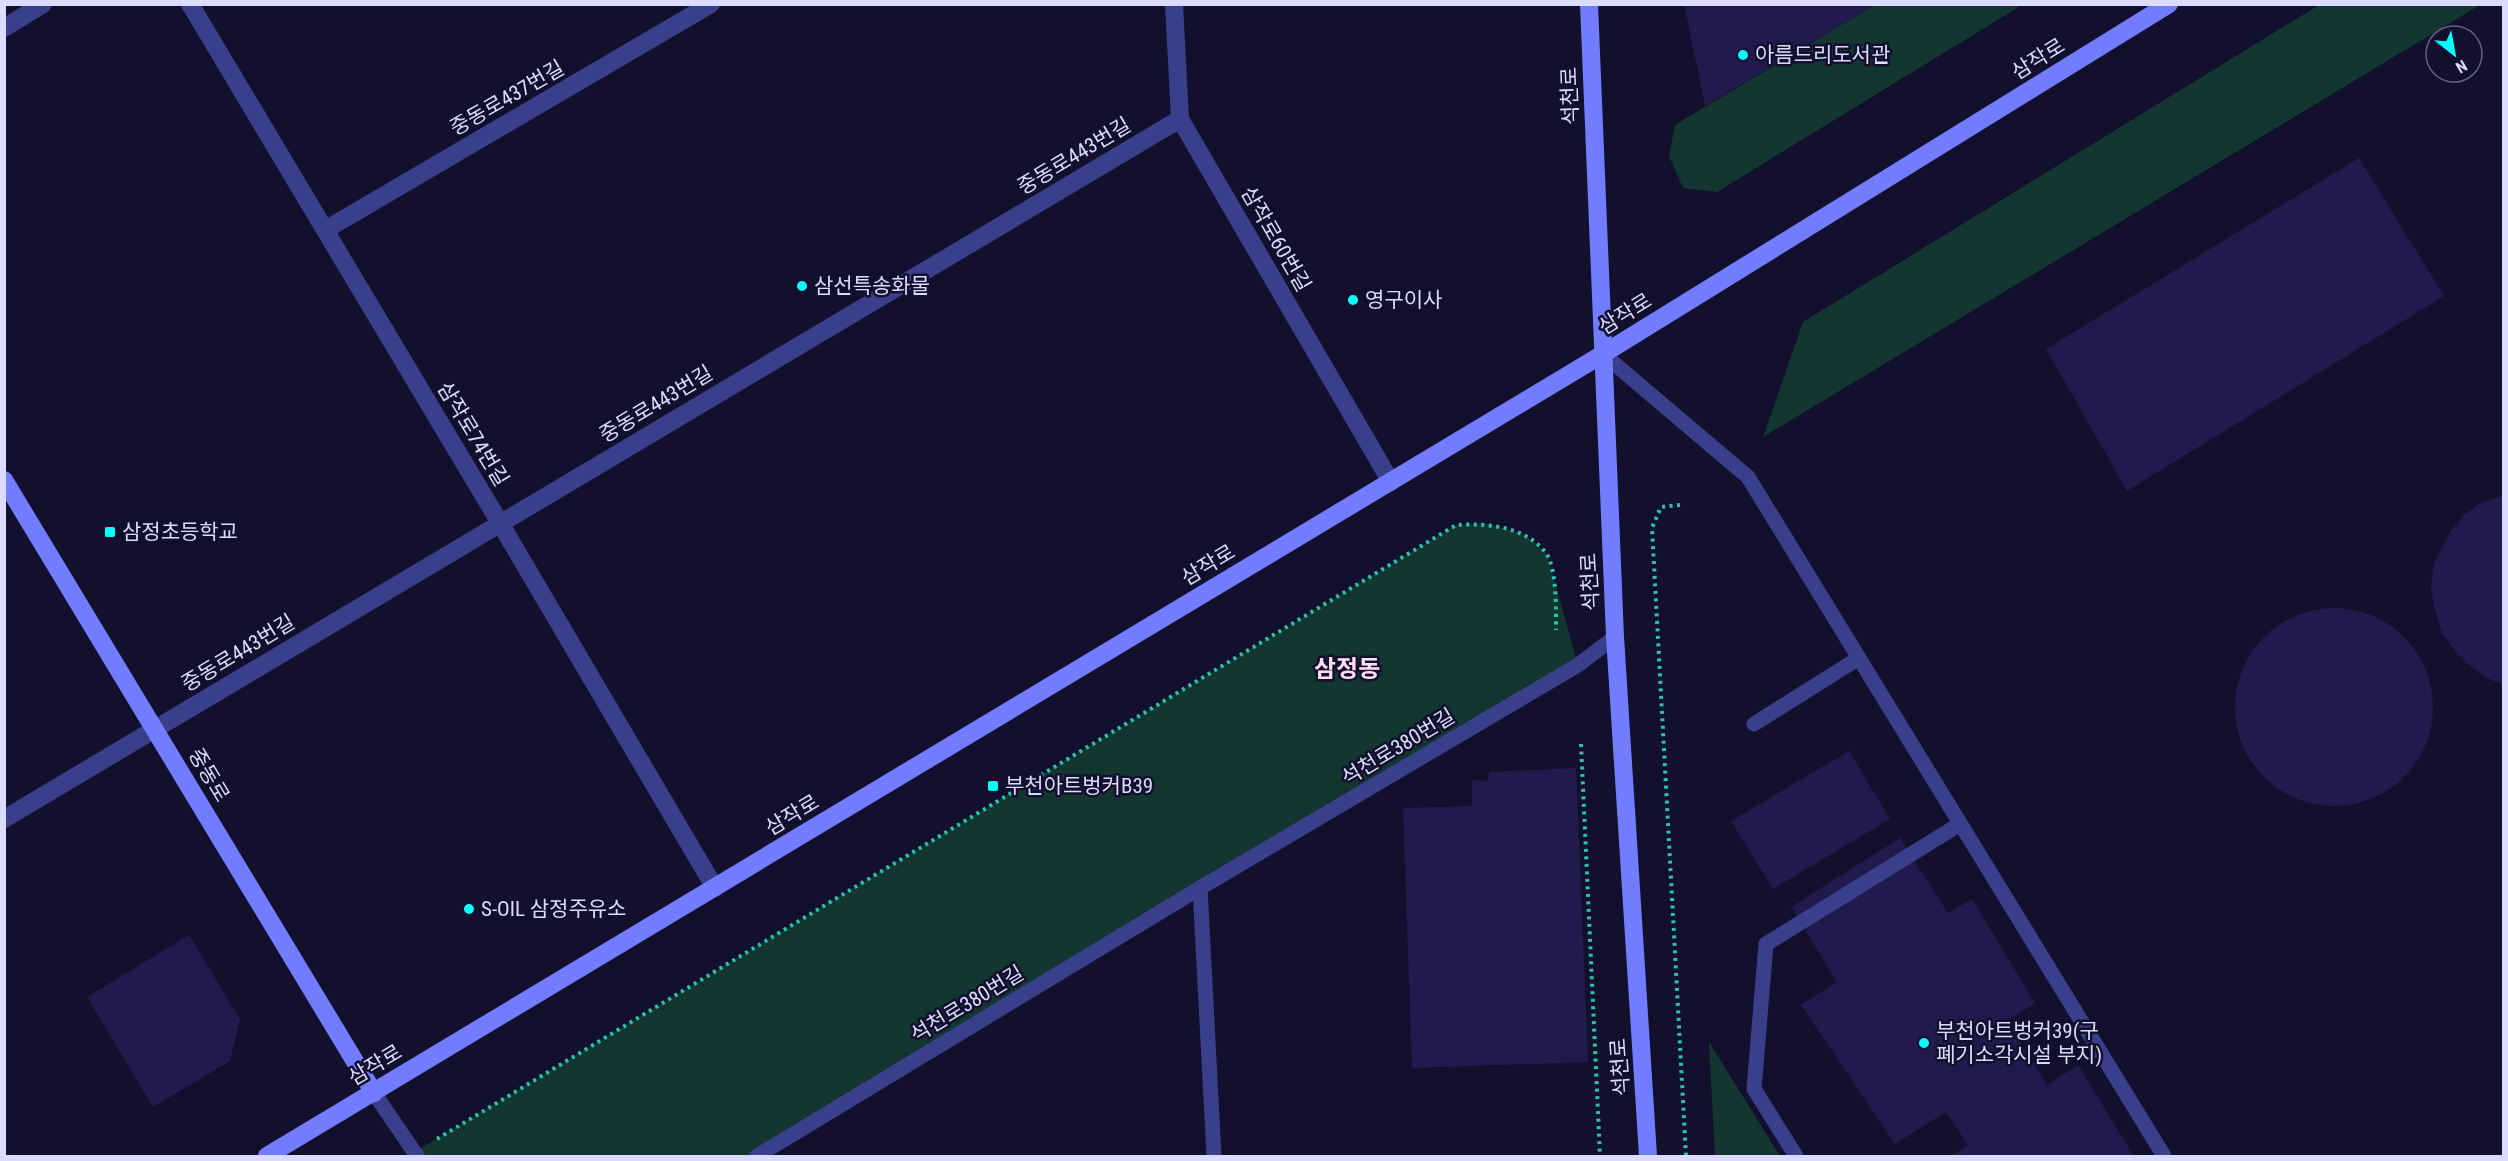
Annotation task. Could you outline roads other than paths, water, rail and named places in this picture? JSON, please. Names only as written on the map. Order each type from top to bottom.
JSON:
[{"type":"street","points":[[4,28],[43,4]]},
{"type":"street","name":"삼작로74번길","points":[[190,4],[715,888]]},
{"type":"street","name":"중동로437번길","points":[[325,230],[711,4]]},
{"type":"street","name":"삼작로60번길","points":[[1174,4],[1180,119],[1391,482]]},
{"type":"street","name":"석천로","points":[[1589,4],[1615,637],[1648,1156]]},
{"type":"street","name":"삼작로","points":[[267,1156],[1603,354],[2169,4]]},
{"type":"street","name":"중동로443번길","points":[[4,819],[1180,119]]},
{"type":"street","name":"중동로","points":[[4,480],[374,1093]]},
{"type":"lane","points":[[1603,354],[1748,477],[2164,1156]]},
{"type":"lane","name":"석천로380번길","points":[[757,1156],[1200,888],[1578,665],[1615,637]]},
{"type":"lane","points":[[1754,724],[1859,657]]},
{"type":"lane","points":[[1796,1156],[1754,1089],[1766,944],[1960,824]]},
{"type":"lane","points":[[1200,888],[1214,1156]]},
{"type":"lane","points":[[374,1093],[416,1155]]},
{"type":"place","name":"아름드리도서관","points":[[1743,55]]},
{"type":"place","name":"삼선특송화물","points":[[802,286]]},
{"type":"place","name":"영구이사","points":[[1353,300]]},
{"type":"place","name":"삼정초등학교","points":[[110,532]]},
{"type":"place","name":"부천아트벙커B39","points":[[993,786]]},
{"type":"place","name":"S-OIL 삼정주유소","points":[[469,909]]},
{"type":"place","name":"부천아트벙커39(구 폐기소각시설 부지)","points":[[1924,1043]]},
{"type":"district","name":"삼정동","points":[[1347,669]]}]
